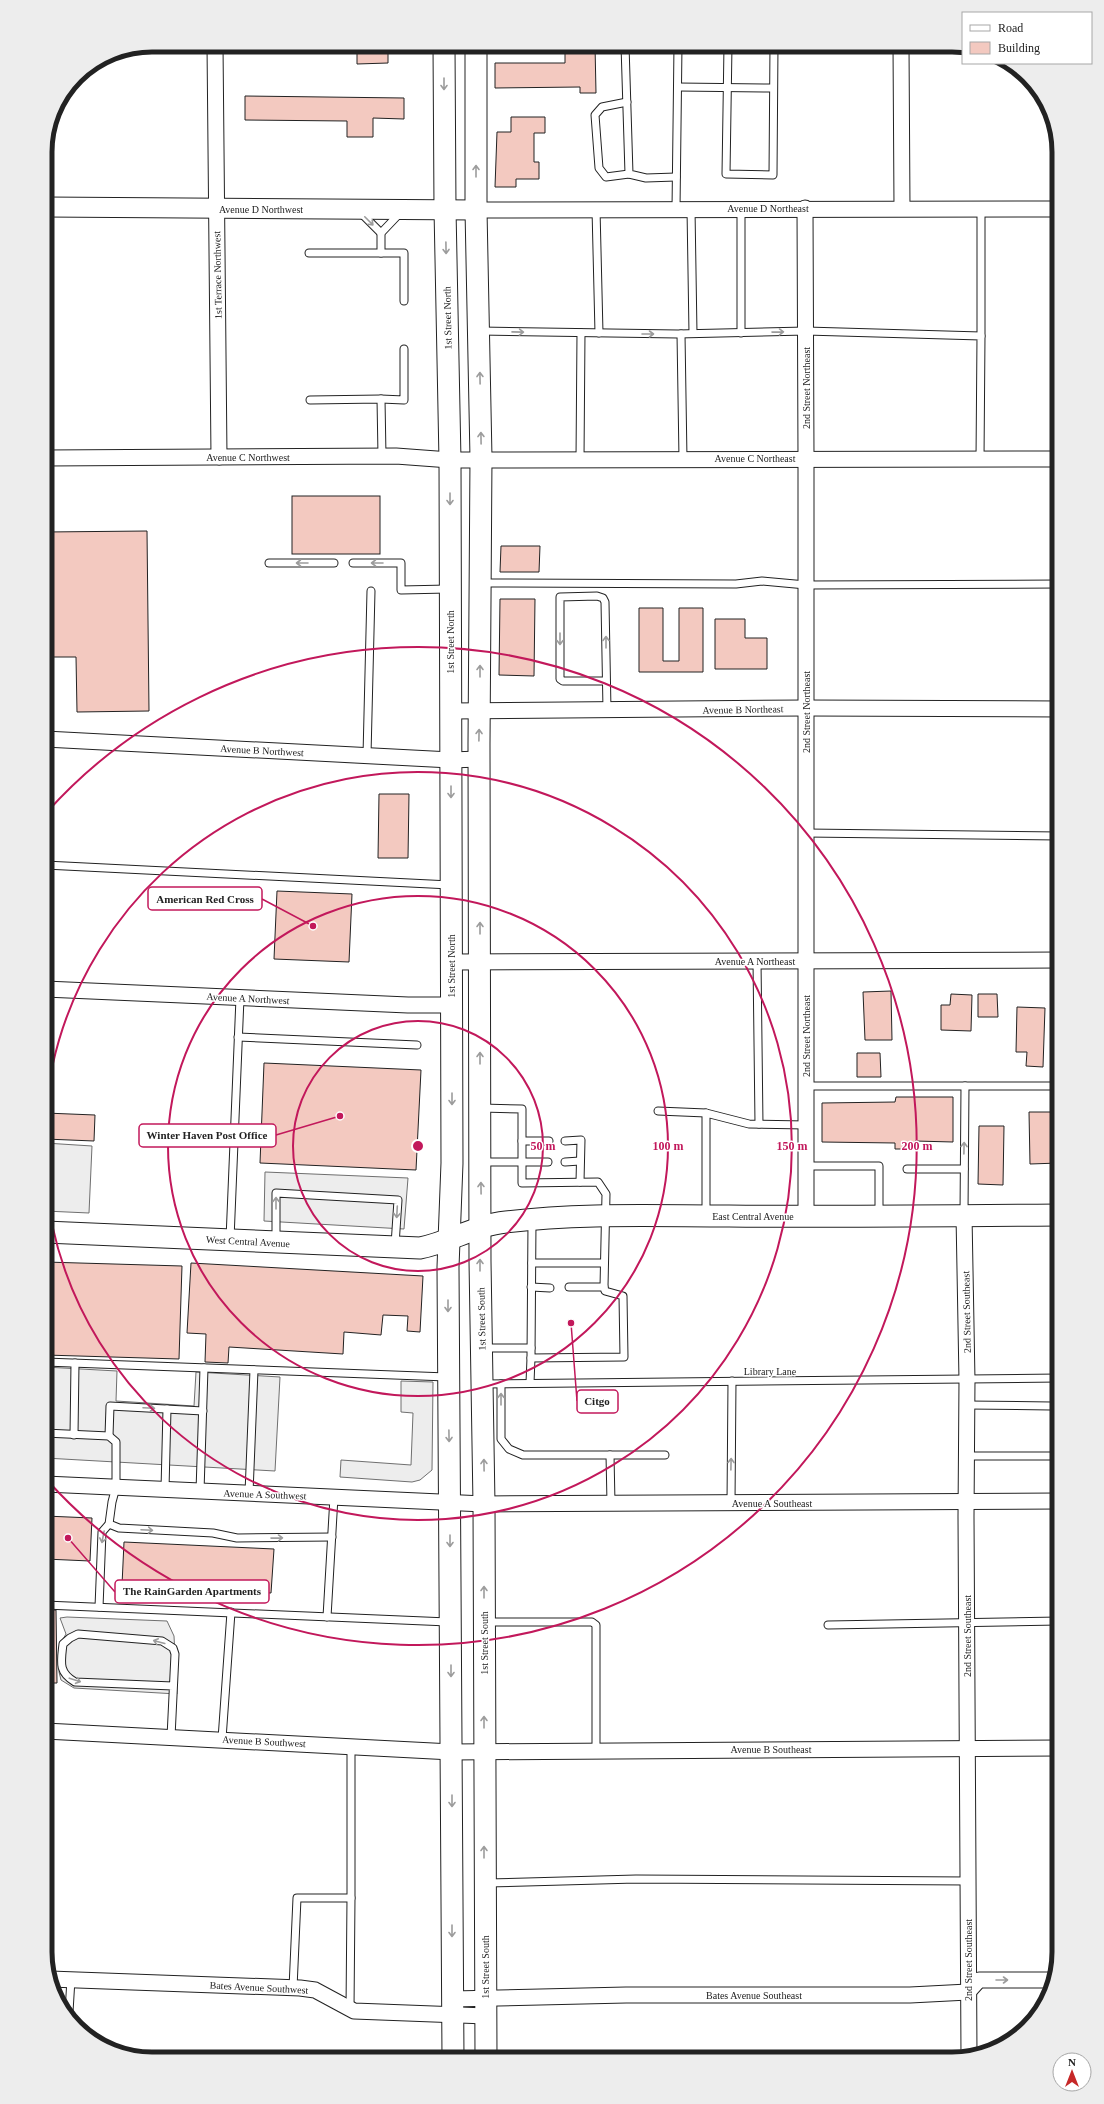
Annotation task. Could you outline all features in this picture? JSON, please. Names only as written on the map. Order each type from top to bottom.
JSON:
[{"type":"main road","name":"1st Street North","points":[[444,52],[445,209],[450,460],[452,1163],[449,1239]]},
{"type":"main road","points":[[476,52],[476,210],[481,458],[479,759],[480,1162],[482,1227]]},
{"type":"main road","name":"East Central Avenue","points":[[449,1239],[482,1227],[505,1222],[605,1217],[1052,1215]]},
{"type":"main road","name":"1st Street South","points":[[482,1227],[482,1348],[492,1384],[492,1417],[484,1504],[486,2052]]},
{"type":"main road","name":"West Central Avenue","points":[[52,1232],[420,1248],[438,1244],[449,1239]]},
{"type":"main road","points":[[449,1239],[453,2052]]},
{"type":"street","name":"1st Terrace Northwest","points":[[215,52],[219,457]]},
{"type":"street","points":[[901,52],[902,208]]},
{"type":"street","name":"Avenue D Northwest","points":[[52,207],[216,210],[476,210]]},
{"type":"street","name":"Avenue D Northeast","points":[[476,210],[741,208],[1052,209]]},
{"type":"street","name":"2nd Street Northeast","points":[[804,208],[806,331],[806,1216]]},
{"type":"street","name":"Avenue C Northwest","points":[[52,458],[382,456],[450,460]]},
{"type":"street","name":"Avenue C Northeast","points":[[450,460],[481,458],[1052,459]]},
{"type":"street","name":"Avenue B Northeast","points":[[451,711],[806,708],[1052,709]]},
{"type":"street","name":"Avenue B Northwest","points":[[52,739],[451,760],[479,759]]},
{"type":"street","name":"Avenue A Northeast","points":[[452,962],[1052,960]]},
{"type":"street","name":"Avenue A Northwest","points":[[52,989],[408,1005],[452,1005]]},
{"type":"street","name":"2nd Street Southeast","points":[[964,1216],[967,1380],[966,1623],[969,2050]]},
{"type":"street","name":"Avenue A Southwest","points":[[52,1484],[484,1504]]},
{"type":"street","name":"Avenue A Southeast","points":[[484,1504],[1052,1501]]},
{"type":"street","name":"Avenue B Southwest","points":[[52,1731],[452,1752],[484,1751]]},
{"type":"street","name":"Avenue B Southeast","points":[[484,1751],[1052,1748]]},
{"type":"street","name":"Bates Avenue Southwest","points":[[56,1979],[315,1990],[350,2009],[366,2012],[453,2007]]},
{"type":"street","points":[[968,1992],[979,1980],[1048,1980]]},
{"type":"street","name":"Bates Avenue Southeast","points":[[453,2007],[486,2007],[634,1995],[910,1995],[968,1992]]},
{"type":"lane","points":[[625,52],[628,174]]},
{"type":"lane","points":[[678,52],[676,177],[684,209],[693,333]]},
{"type":"lane","points":[[728,52],[726,174],[773,175],[774,52]]},
{"type":"lane","points":[[678,87],[773,88]]},
{"type":"lane","points":[[627,102],[602,107],[595,115],[599,168],[606,176],[628,174],[646,178],[676,177]]},
{"type":"lane","points":[[741,208],[741,333]]},
{"type":"lane","points":[[357,209],[381,233]]},
{"type":"lane","points":[[381,253],[381,233],[405,209]]},
{"type":"lane","points":[[596,209],[599,333]]},
{"type":"lane","points":[[980,209],[980,459]]},
{"type":"lane","points":[[309,253],[404,253],[404,301]]},
{"type":"lane","points":[[479,331],[681,334],[806,331],[980,336]]},
{"type":"lane","points":[[580,459],[581,333]]},
{"type":"lane","points":[[681,334],[682,459]]},
{"type":"lane","points":[[310,400],[404,400],[404,349]]},
{"type":"lane","points":[[381,400],[382,456]]},
{"type":"lane","points":[[269,563],[334,563]]},
{"type":"lane","points":[[353,563],[401,563],[401,590],[450,590]]},
{"type":"lane","points":[[480,583],[736,584],[762,581],[806,585],[1052,584]]},
{"type":"lane","points":[[367,755],[370,591]]},
{"type":"lane","points":[[606,681],[563,681],[560,679],[560,597],[597,596],[603,598],[606,602],[607,710]]},
{"type":"lane","points":[[806,834],[1052,836]]},
{"type":"lane","points":[[52,865],[451,885]]},
{"type":"lane","points":[[757,961],[759,1124]]},
{"type":"lane","points":[[230,1240],[240,998]]},
{"type":"lane","points":[[238,1036],[417,1045]]},
{"type":"lane","points":[[806,1086],[1052,1086]]},
{"type":"lane","points":[[964,1216],[965,1086]]},
{"type":"lane","points":[[480,1108],[522,1109],[522,1183],[598,1182],[606,1194],[604,1287],[605,1291],[623,1296],[624,1357],[531,1358]]},
{"type":"lane","points":[[658,1111],[706,1113],[749,1124],[806,1125]]},
{"type":"lane","points":[[706,1113],[706,1216]]},
{"type":"lane","points":[[565,1140],[581,1140],[580,1182]]},
{"type":"lane","points":[[522,1141],[548,1141]]},
{"type":"lane","points":[[565,1162],[580,1161]]},
{"type":"lane","points":[[480,1162],[548,1162]]},
{"type":"lane","points":[[806,1166],[879,1166],[879,1216]]},
{"type":"lane","points":[[907,1169],[964,1169]]},
{"type":"lane","points":[[276,1242],[276,1193],[398,1200],[395,1247]]},
{"type":"lane","points":[[530,1383],[532,1220]]},
{"type":"lane","points":[[532,1262],[604,1263]]},
{"type":"lane","points":[[531,1287],[550,1288]]},
{"type":"lane","points":[[569,1287],[604,1287]]},
{"type":"lane","points":[[482,1348],[531,1348]]},
{"type":"lane","points":[[52,1362],[449,1377]]},
{"type":"lane","points":[[74,1435],[75,1363]]},
{"type":"lane","points":[[200,1491],[204,1368]]},
{"type":"lane","points":[[249,1493],[254,1370]]},
{"type":"lane","name":"Library Lane","points":[[492,1384],[1052,1378]]},
{"type":"lane","points":[[731,1503],[732,1382]]},
{"type":"lane","points":[[967,1405],[1052,1406]]},
{"type":"lane","points":[[109,1436],[110,1406],[203,1411]]},
{"type":"lane","points":[[165,1489],[167,1409]]},
{"type":"lane","points":[[492,1417],[501,1439],[509,1449],[523,1455],[665,1455]]},
{"type":"lane","points":[[52,1433],[109,1436],[116,1442],[116,1487],[109,1524],[102,1532],[101,1540],[99,1607]]},
{"type":"lane","points":[[610,1455],[611,1503]]},
{"type":"lane","points":[[966,1456],[1050,1456]]},
{"type":"lane","points":[[327,1617],[334,1496]]},
{"type":"lane","points":[[109,1524],[119,1528],[213,1533],[236,1538],[332,1537]]},
{"type":"lane","points":[[52,1605],[451,1622]]},
{"type":"lane","points":[[222,1739],[231,1612]]},
{"type":"lane","points":[[828,1625],[1052,1621]]},
{"type":"lane","points":[[484,1622],[592,1622],[596,1625],[596,1751]]},
{"type":"lane","points":[[171,1737],[175,1654],[173,1648],[162,1641],[78,1634],[70,1638],[64,1644],[62,1670],[65,1676],[75,1682],[173,1686]]},
{"type":"lane","points":[[350,2009],[351,1746]]},
{"type":"lane","points":[[485,1883],[636,1879],[968,1881]]},
{"type":"lane","points":[[293,1988],[297,1898],[351,1898]]},
{"type":"lane","points":[[69,2008],[71,1980]]},
{"type":"shaded area","points":[[52,1143],[92,1146],[89,1213],[52,1211]]},
{"type":"shaded area","points":[[265,1172],[408,1178],[404,1229],[264,1221]]},
{"type":"shaded area","points":[[52,1367],[117,1371],[116,1401],[194,1406],[196,1372],[280,1377],[275,1471],[52,1458]]},
{"type":"shaded area","points":[[401,1381],[433,1382],[432,1470],[420,1480],[412,1482],[340,1477],[341,1460],[411,1465],[413,1413],[401,1412]]},
{"type":"shaded area","points":[[60,1618],[167,1621],[174,1636],[177,1694],[74,1688],[61,1680],[59,1672],[60,1644],[66,1634]]},
{"type":"building","points":[[357,52],[388,52],[388,63],[357,64]]},
{"type":"building","points":[[565,52],[595,52],[596,93],[580,93],[580,87],[495,88],[495,63],[565,63]]},
{"type":"building","points":[[245,96],[404,98],[404,119],[373,118],[373,137],[347,137],[347,121],[245,120]]},
{"type":"building","points":[[511,117],[545,117],[545,133],[534,133],[534,162],[539,162],[539,179],[516,179],[516,187],[495,187],[497,132],[511,132]]},
{"type":"building","points":[[292,496],[380,496],[380,554],[292,554]]},
{"type":"building","points":[[147,531],[149,711],[77,712],[76,657],[52,657],[52,532]]},
{"type":"building","points":[[501,546],[540,546],[539,572],[500,572]]},
{"type":"building","points":[[500,599],[535,599],[534,676],[499,675]]},
{"type":"building","points":[[639,608],[663,608],[663,661],[679,661],[679,608],[703,608],[703,672],[639,672]]},
{"type":"building","points":[[715,619],[745,619],[745,638],[767,638],[767,669],[715,669]]},
{"type":"building","points":[[379,794],[409,794],[408,858],[378,858]]},
{"type":"building","points":[[277,891],[352,894],[349,962],[274,959]]},
{"type":"building","points":[[891,991],[892,1040],[865,1040],[863,992]]},
{"type":"building","points":[[951,994],[972,995],[971,1031],[941,1030],[941,1005],[950,1005]]},
{"type":"building","points":[[978,994],[997,994],[998,1017],[978,1017]]},
{"type":"building","points":[[1052,994],[1052,1020],[1051,1020]]},
{"type":"building","points":[[1017,1007],[1045,1008],[1043,1067],[1026,1066],[1027,1052],[1016,1052]]},
{"type":"building","points":[[1052,1049],[1052,1075],[1051,1075]]},
{"type":"building","points":[[857,1053],[880,1053],[881,1077],[857,1077]]},
{"type":"building","points":[[264,1063],[421,1070],[416,1170],[260,1163]]},
{"type":"building","points":[[896,1097],[953,1097],[953,1142],[915,1141],[915,1149],[895,1149],[895,1143],[822,1142],[822,1103],[895,1102]]},
{"type":"building","points":[[1029,1112],[1052,1112],[1052,1163],[1030,1164]]},
{"type":"building","points":[[52,1113],[95,1115],[94,1141],[52,1139]]},
{"type":"building","points":[[979,1126],[1004,1126],[1003,1185],[978,1184]]},
{"type":"building","points":[[52,1262],[182,1266],[179,1359],[52,1355]]},
{"type":"building","points":[[191,1263],[423,1276],[420,1332],[407,1331],[408,1316],[383,1315],[381,1335],[344,1332],[343,1354],[229,1347],[228,1363],[205,1362],[206,1334],[187,1333]]},
{"type":"building","points":[[52,1516],[92,1518],[90,1561],[52,1559]]},
{"type":"building","points":[[124,1542],[274,1549],[271,1593],[122,1585]]},
{"type":"building","points":[[52,1610],[56,1610],[57,1683],[52,1683]]},
{"type":"place","name":"American Red Cross","points":[[313,926]]},
{"type":"place","name":"Winter Haven Post Office","points":[[340,1116]]},
{"type":"place","name":"Citgo","points":[[571,1323]]},
{"type":"place","name":"The RainGarden Apartments","points":[[68,1538]]}]
